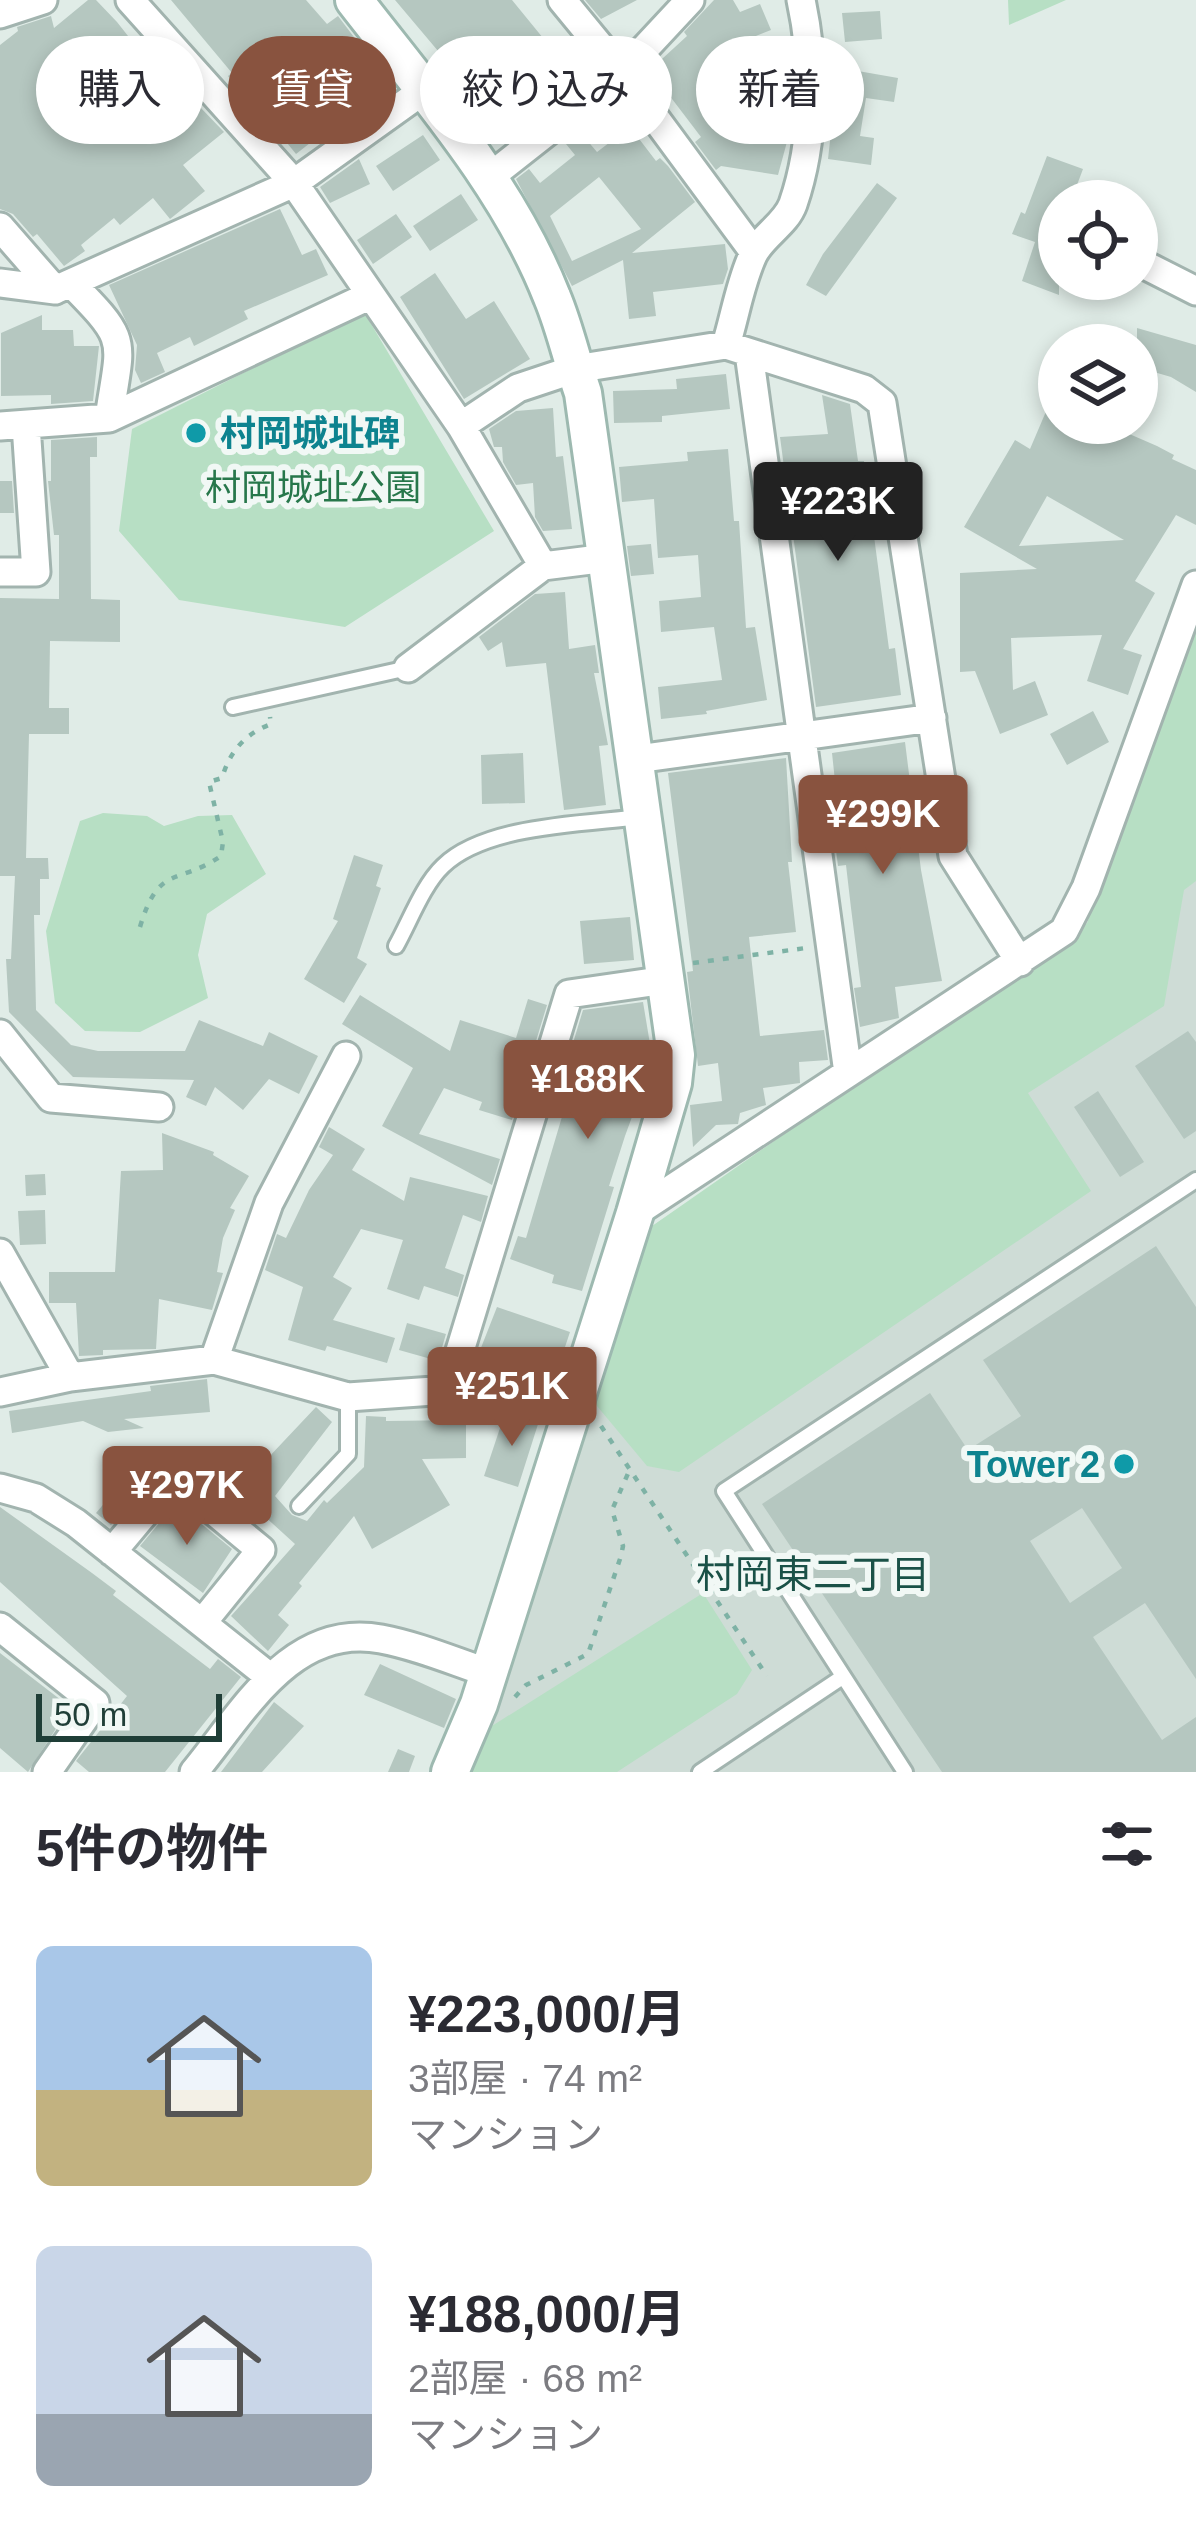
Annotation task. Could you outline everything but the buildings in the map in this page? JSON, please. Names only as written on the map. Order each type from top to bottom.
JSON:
[{"type":"street","points":[[0,14],[43,0]]},
{"type":"street","points":[[130,0],[294,183],[461,426],[543,566]]},
{"type":"street","points":[[354,0],[420,86]]},
{"type":"street","points":[[562,0],[591,36]]},
{"type":"street","points":[[657,36],[690,0]]},
{"type":"street","points":[[801,0],[808,30],[806,152],[791,210],[754,252],[737,349],[801,736],[848,1072]]},
{"type":"street","points":[[0,283],[63,286],[294,183],[420,94]]},
{"type":"street","points":[[672,141],[754,252]]},
{"type":"street","points":[[450,1772],[489,1673],[676,1070],[645,816],[583,393],[552,297],[487,179],[462,144]]},
{"type":"street","points":[[487,179],[532,144]]},
{"type":"street","points":[[0,227],[112,325],[120,345],[109,418]]},
{"type":"street","points":[[1158,272],[1196,291]]},
{"type":"street","points":[[0,572],[36,572],[13,425],[109,418],[371,296]]},
{"type":"street","points":[[461,426],[518,388],[575,369],[737,349],[865,388],[882,404],[953,856],[1019,962]]},
{"type":"street","points":[[408,668],[543,566],[607,558]]},
{"type":"street","points":[[635,1214],[1064,931],[1076,915],[1196,585]]},
{"type":"street","points":[[637,759],[932,718]]},
{"type":"street","points":[[448,1390],[568,994],[664,974]]},
{"type":"street","points":[[0,1034],[51,1098],[160,1107]]},
{"type":"street","points":[[214,1360],[269,1203],[346,1056]]},
{"type":"street","points":[[0,1253],[70,1377]]},
{"type":"street","points":[[0,1392],[70,1377],[214,1360],[348,1397],[448,1390],[577,1390]]},
{"type":"street","points":[[112,1552],[174,1478],[261,1550],[202,1623]]},
{"type":"street","points":[[0,1488],[36,1498],[271,1678]]},
{"type":"street","points":[[0,1627],[95,1703],[47,1772]]},
{"type":"street","points":[[194,1772],[271,1678],[296,1654],[319,1643],[376,1638],[489,1673]]},
{"type":"lane","points":[[233,706],[408,668]]},
{"type":"lane","points":[[396,946],[440,868],[469,846],[522,832],[645,816]]},
{"type":"lane","points":[[905,1772],[724,1491],[1196,1180]]},
{"type":"lane","points":[[299,1506],[349,1454],[348,1397]]},
{"type":"lane","points":[[700,1772],[841,1678]]},
{"type":"path","points":[[140,927],[148,901],[169,876],[200,870],[221,856],[223,842],[209,782],[222,778],[250,732],[271,724],[268,700]]},
{"type":"path","points":[[664,974],[829,946]]},
{"type":"path","points":[[577,1390],[767,1676]]},
{"type":"path","points":[[512,1705],[518,1691],[588,1654],[620,1556],[622,1546],[612,1510],[630,1469]]},
{"type":"shaded area","points":[[1196,633],[1196,1772],[467,1772],[645,1231],[1092,929]]},
{"type":"green space","points":[[1008,0],[1066,0],[1009,25]]},
{"type":"green space","name":"村岡城址公園","points":[[364,312],[494,531],[345,627],[179,600],[119,531],[132,429]]},
{"type":"green space","points":[[1196,613],[1196,881],[1184,890],[1164,1006],[1028,1093],[1091,1191],[679,1472],[647,1466],[592,1400],[645,1231],[1087,923]]},
{"type":"green space","points":[[103,813],[147,816],[164,826],[198,816],[232,815],[266,874],[207,914],[198,955],[208,998],[140,1032],[85,1031],[55,1003],[46,931],[80,821]]},
{"type":"green space","points":[[703,1593],[752,1670],[737,1694],[617,1772],[467,1772],[484,1731]]},
{"type":"place","name":"村岡城址碑","points":[[196,433]]},
{"type":"place","name":"Tower 2","points":[[1124,1464]]},
{"type":"district","name":"村岡東二丁目","points":[[813,1574]]}]
